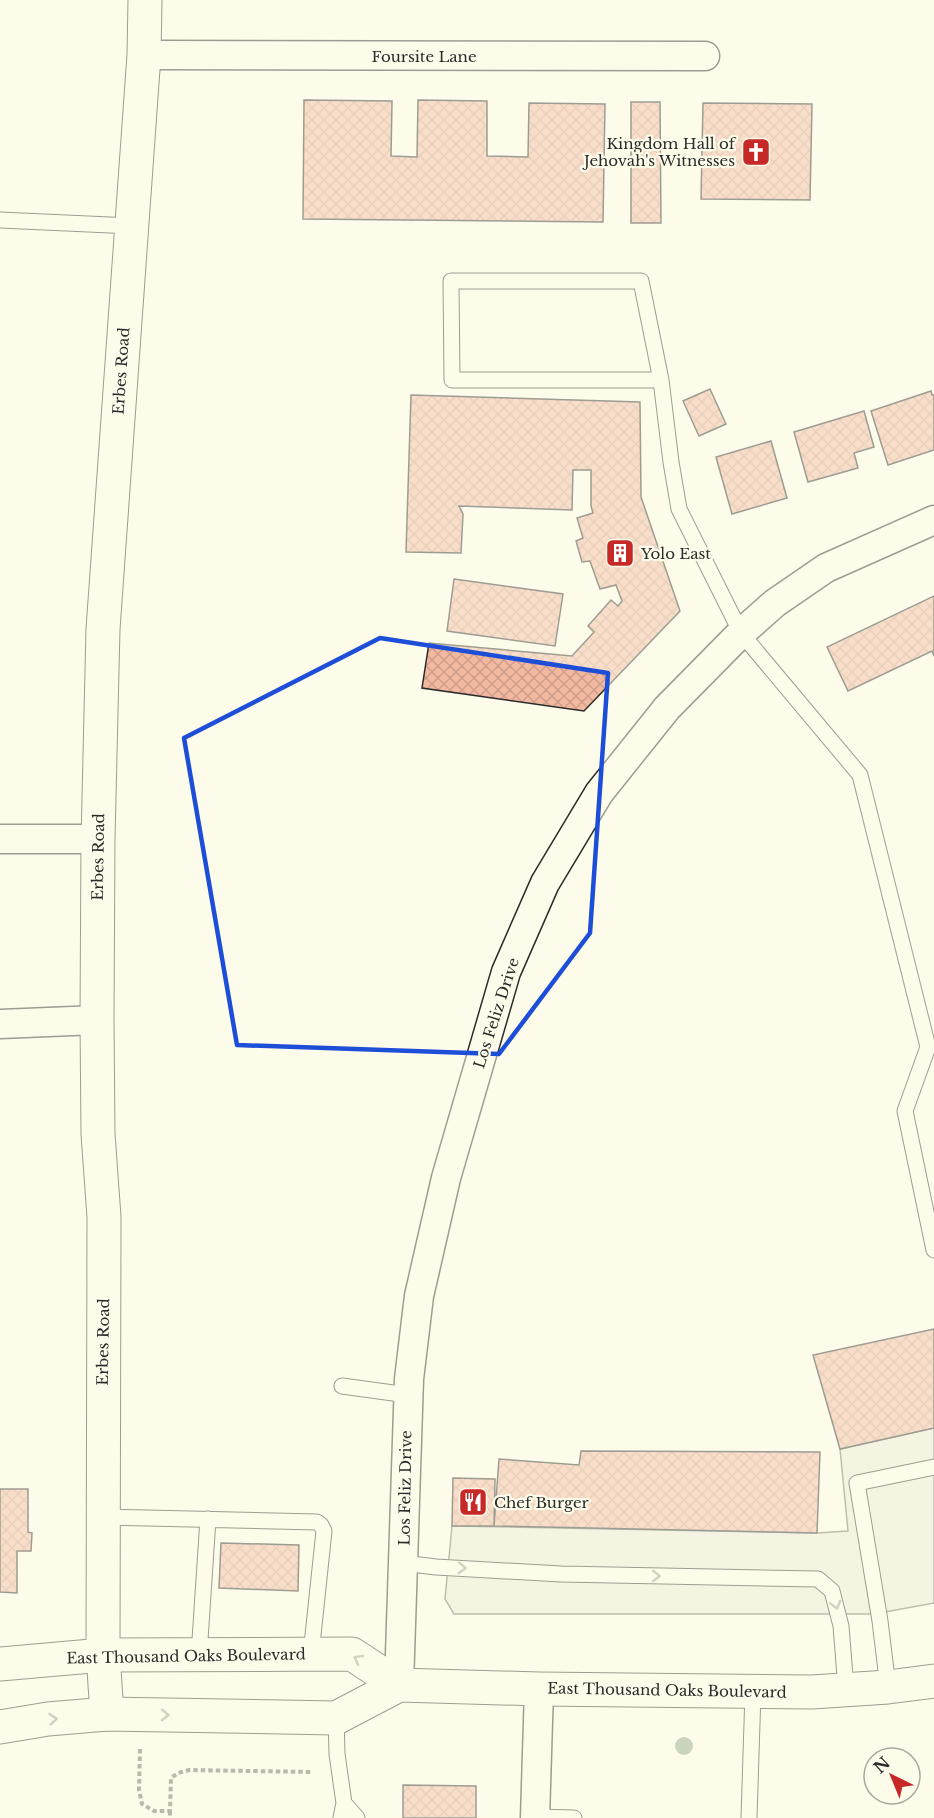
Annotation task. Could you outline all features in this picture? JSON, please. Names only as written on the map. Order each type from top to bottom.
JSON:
[{"type":"street","name":"Erbes Road","points":[[107,1714],[103,1655],[104,1217],[98,1134],[98,839],[103,629],[144,56],[145,0]]},
{"type":"street","name":"Foursite Lane","points":[[144,56],[705,56]]},
{"type":"street","name":"Los Feliz Drive","points":[[399,1685],[408,1395],[419,1296],[446,1178],[506,972],[545,883],[599,793],[667,708],[741,633],[775,603],[826,568],[934,520]]},
{"type":"street","points":[[0,839],[98,839]]},
{"type":"street","points":[[0,1024],[97,1020]]},
{"type":"street","name":"East Thousand Oaks Boulevard","points":[[0,1664],[103,1655],[352,1654],[399,1685]]},
{"type":"street","name":"East Thousand Oaks Boulevard","points":[[0,1727],[48,1719],[107,1714],[336,1718],[399,1685],[753,1692],[888,1688],[934,1681]]},
{"type":"street","points":[[535,1817],[539,1689]]},
{"type":"lane","points":[[0,220],[132,226]]},
{"type":"lane","points":[[662,380],[452,380],[451,281],[641,281],[662,380],[670,462],[679,509],[741,633],[860,775],[928,1047],[905,1111],[934,1250]]},
{"type":"lane","points":[[342,1386],[408,1395]]},
{"type":"lane","points":[[888,1688],[880,1621],[857,1483],[934,1467]]},
{"type":"lane","points":[[103,1516],[317,1522],[324,1531],[311,1654]]},
{"type":"lane","points":[[199,1655],[208,1519]]},
{"type":"lane","points":[[403,1563],[561,1574],[818,1579],[832,1591],[841,1626],[846,1689]]},
{"type":"lane","points":[[749,1818],[753,1692]]},
{"type":"lane","points":[[336,1718],[343,1810],[357,1818]]},
{"type":"lane","points":[[535,1817],[574,1818]]},
{"type":"path","points":[[140,1749],[139,1790],[142,1804],[154,1811],[170,1810]]},
{"type":"path","points":[[170,1818],[171,1778],[178,1773],[189,1770],[312,1772]]},
{"type":"highlighted area","points":[[380,638],[608,673],[590,933],[499,1054],[237,1045],[184,738]]},
{"type":"shaded area","points":[[934,1428],[934,1603],[874,1614],[454,1614],[445,1599],[452,1526],[817,1533],[848,1531],[840,1449]]},
{"type":"building","points":[[304,100],[392,101],[391,156],[417,157],[418,100],[487,101],[487,156],[528,157],[529,103],[605,104],[603,222],[303,219]]},
{"type":"building","points":[[631,102],[660,102],[661,223],[631,223]]},
{"type":"building","name":"Kingdom Hall of Jehovah's Witnesses","points":[[703,103],[812,104],[810,200],[701,199]]},
{"type":"building","points":[[710,389],[726,424],[699,436],[683,401]]},
{"type":"building","points":[[931,391],[934,395],[934,450],[888,465],[871,411]]},
{"type":"building","name":"Yolo East","points":[[411,395],[640,402],[641,497],[680,611],[584,711],[422,688],[429,643],[572,656],[594,632],[588,626],[611,600],[618,606],[622,601],[616,585],[600,589],[590,561],[582,562],[576,541],[583,538],[577,518],[593,513],[591,470],[573,470],[572,510],[459,506],[463,514],[461,553],[406,552]]},
{"type":"building","points":[[864,411],[874,447],[854,453],[858,468],[808,482],[794,432]]},
{"type":"building","points":[[771,441],[787,498],[732,514],[716,457]]},
{"type":"building","points":[[454,579],[563,594],[555,646],[447,631]]},
{"type":"building","points":[[934,596],[934,656],[932,651],[848,691],[827,647]]},
{"type":"building","points":[[934,1329],[934,1428],[840,1449],[813,1355]]},
{"type":"building","points":[[581,1451],[820,1452],[817,1533],[494,1526],[499,1459],[579,1465]]},
{"type":"building","name":"Chef Burger","points":[[453,1478],[495,1479],[494,1526],[452,1526]]},
{"type":"building","points":[[0,1489],[28,1489],[28,1532],[32,1533],[31,1551],[17,1551],[17,1593],[0,1592]]},
{"type":"building","points":[[221,1543],[299,1545],[298,1591],[219,1588]]},
{"type":"building","points":[[403,1785],[476,1786],[476,1818],[403,1818]]},
{"type":"place","name":"Kingdom Hall of Jehovah's Witnesses","points":[[756,152]]},
{"type":"place","name":"Yolo East","points":[[620,553]]},
{"type":"place","name":"Chef Burger","points":[[473,1502]]}]
